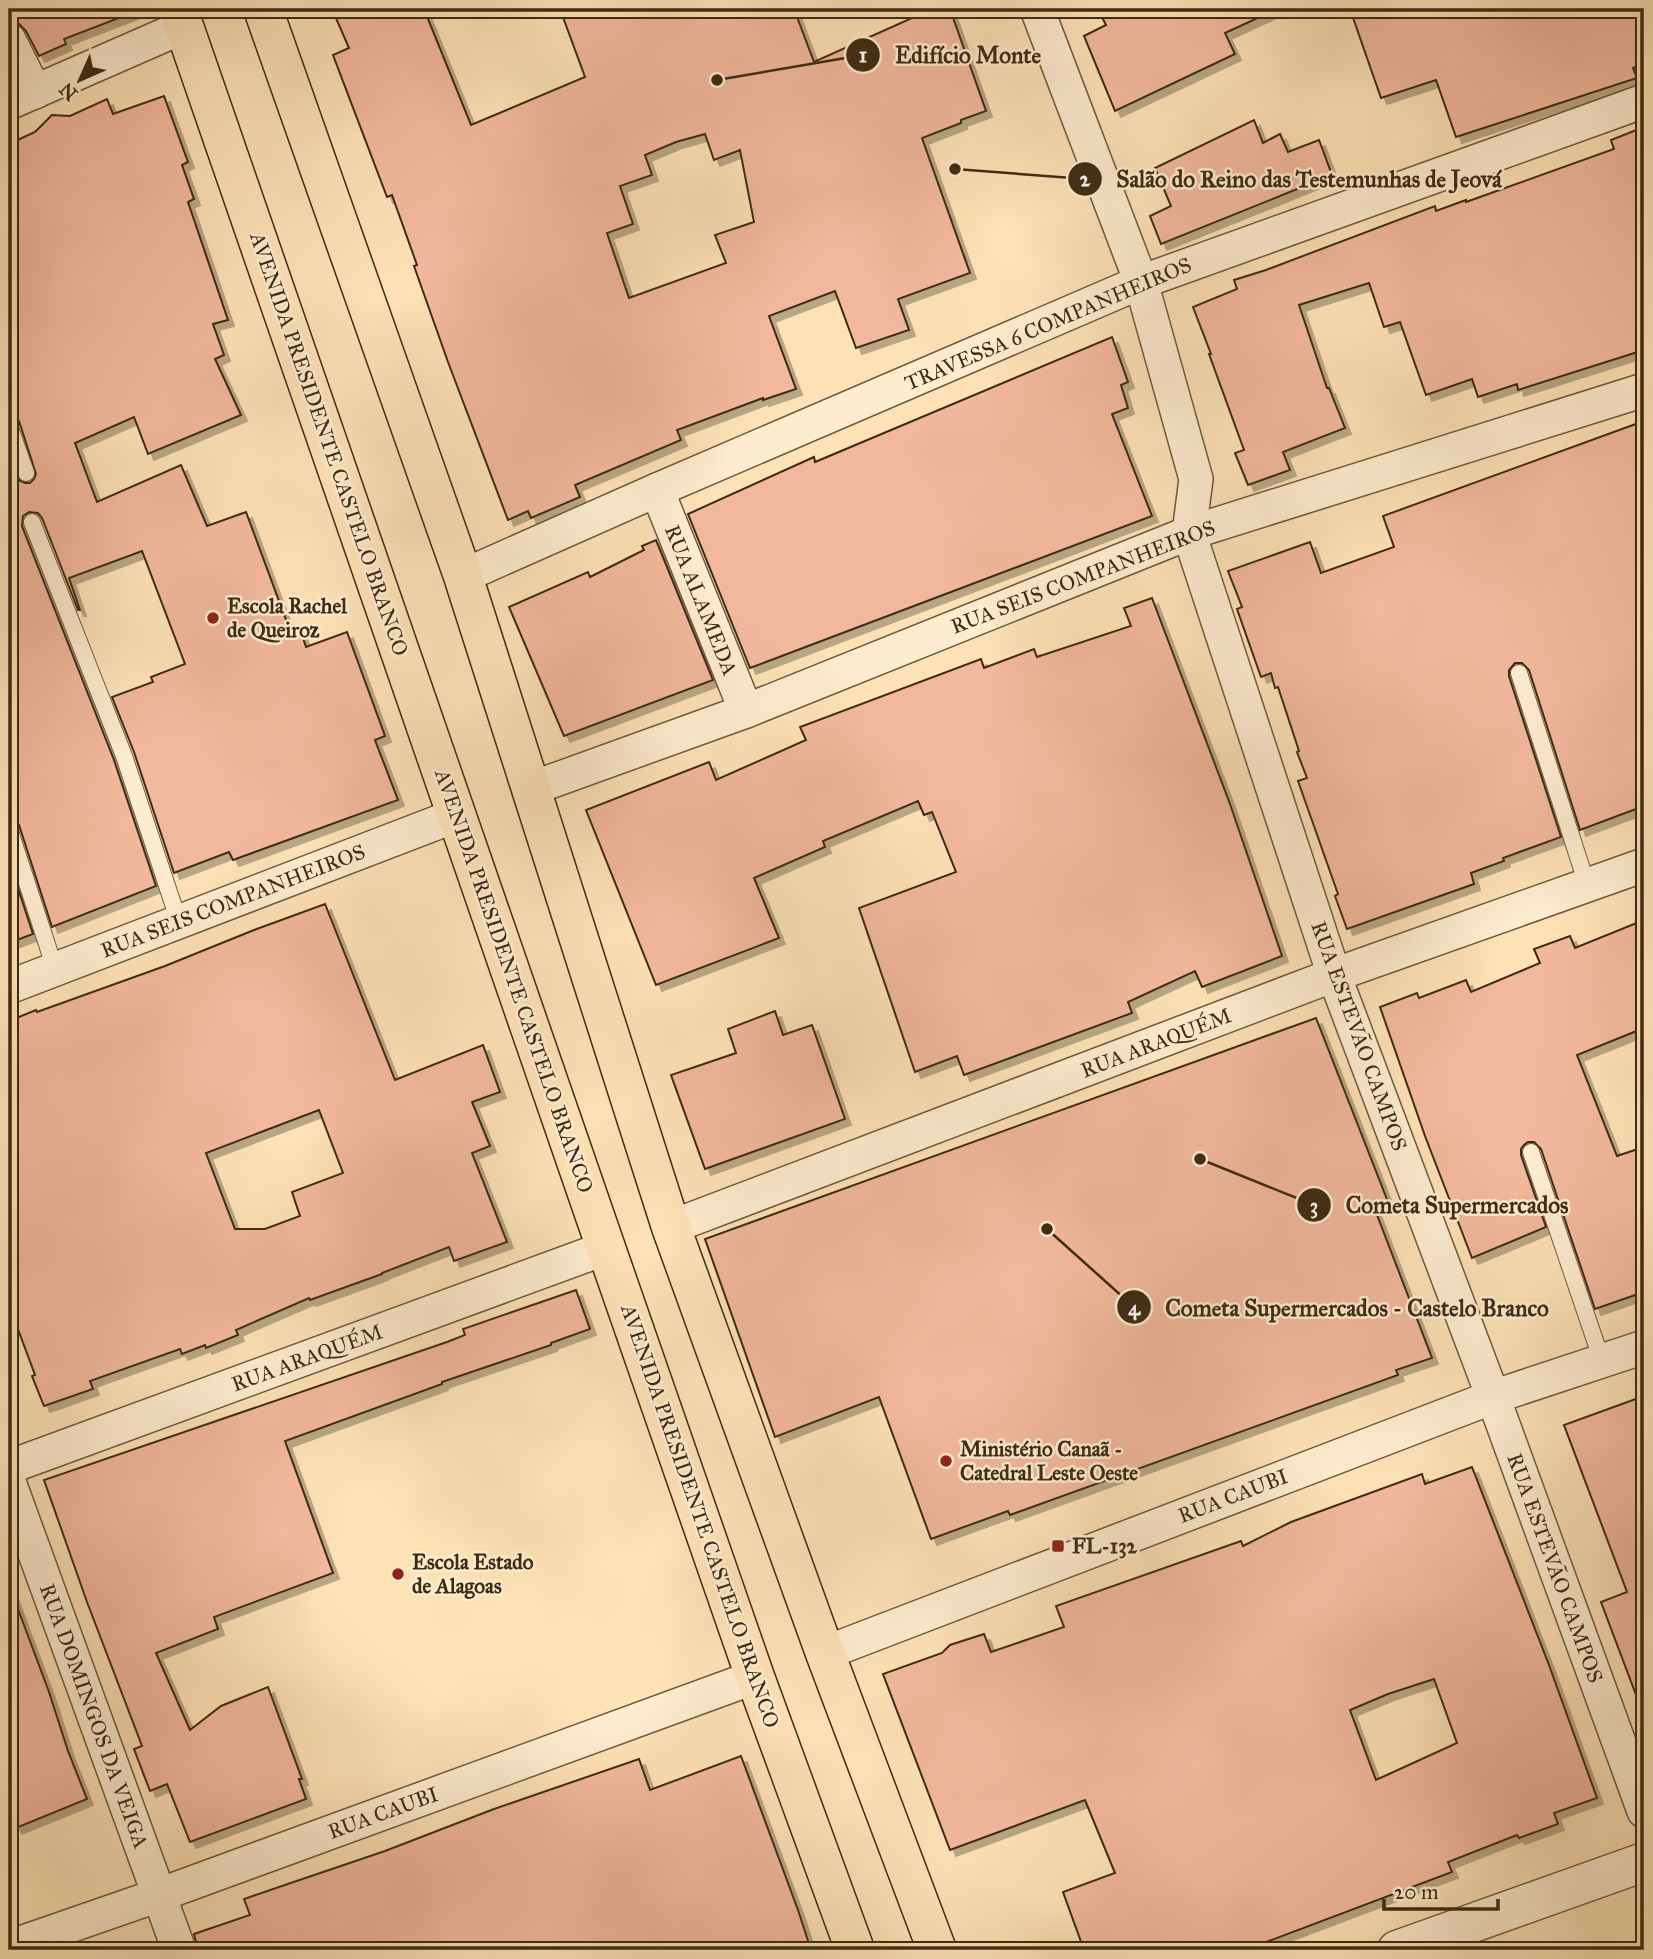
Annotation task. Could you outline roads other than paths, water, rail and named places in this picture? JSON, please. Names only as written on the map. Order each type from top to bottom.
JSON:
[{"type":"main road","points":[[263,9],[463,576],[671,1227],[824,1653],[937,1950]]},
{"type":"main road","name":"AVENIDA PRESIDENTE CASTELO BRANCO","points":[[181,18],[755,1677],[855,1950]]},
{"type":"street","points":[[1037,9],[1141,282],[1196,479],[1189,533]]},
{"type":"street","points":[[9,40],[22,98],[181,18]]},
{"type":"street","name":"TRAVESSA 6 COMPANHEIROS","points":[[463,576],[1141,282],[1644,102]]},
{"type":"street","name":"RUA SEIS COMPANHEIROS","points":[[530,789],[746,711],[1189,533],[1644,390]]},
{"type":"street","name":"RUA ALAMEDA","points":[[657,490],[746,711]]},
{"type":"street","name":"RUA ESTEVÃO CAMPOS","points":[[1189,533],[1334,975],[1493,1397],[1644,1811]]},
{"type":"street","name":"RUA SEIS COMPANHEIROS","points":[[9,987],[457,815]]},
{"type":"street","name":"RUA ARAQUÉM","points":[[671,1227],[1334,975],[1644,865]]},
{"type":"street","name":"RUA ARAQUÉM","points":[[9,1467],[606,1248]]},
{"type":"street","name":"RUA CAUBI","points":[[824,1653],[1493,1397],[1644,1347]]},
{"type":"street","name":"RUA DOMINGOS DA VEIGA","points":[[9,1482],[179,1950]]},
{"type":"street","name":"RUA CAUBI","points":[[9,1947],[159,1895],[755,1677]]},
{"type":"street","points":[[1397,1950],[1644,1862]]},
{"type":"lane","points":[[9,425],[26,474]]},
{"type":"lane","points":[[32,522],[124,756],[179,922]]},
{"type":"lane","points":[[1519,673],[1587,885]]},
{"type":"lane","points":[[9,828],[55,969]]},
{"type":"lane","points":[[1531,1152],[1602,1361]]},
{"type":"place","name":"Edifício Monte","points":[[717,80]]},
{"type":"place","name":"Salão do Reino das Testemunhas de Jeová","points":[[955,169]]},
{"type":"place","name":"Escola Rachel de Queiroz","points":[[213,618]]},
{"type":"place","name":"Cometa Supermercados","points":[[1200,1159]]},
{"type":"place","name":"Cometa Supermercados - Castelo Branco","points":[[1047,1229]]},
{"type":"place","name":"Ministério Canaã - Catedral Leste Oeste","points":[[946,1461]]},
{"type":"place","name":"FL-132","points":[[1058,1546]]},
{"type":"place","name":"Escola Estado de Alagoas","points":[[398,1574]]}]
